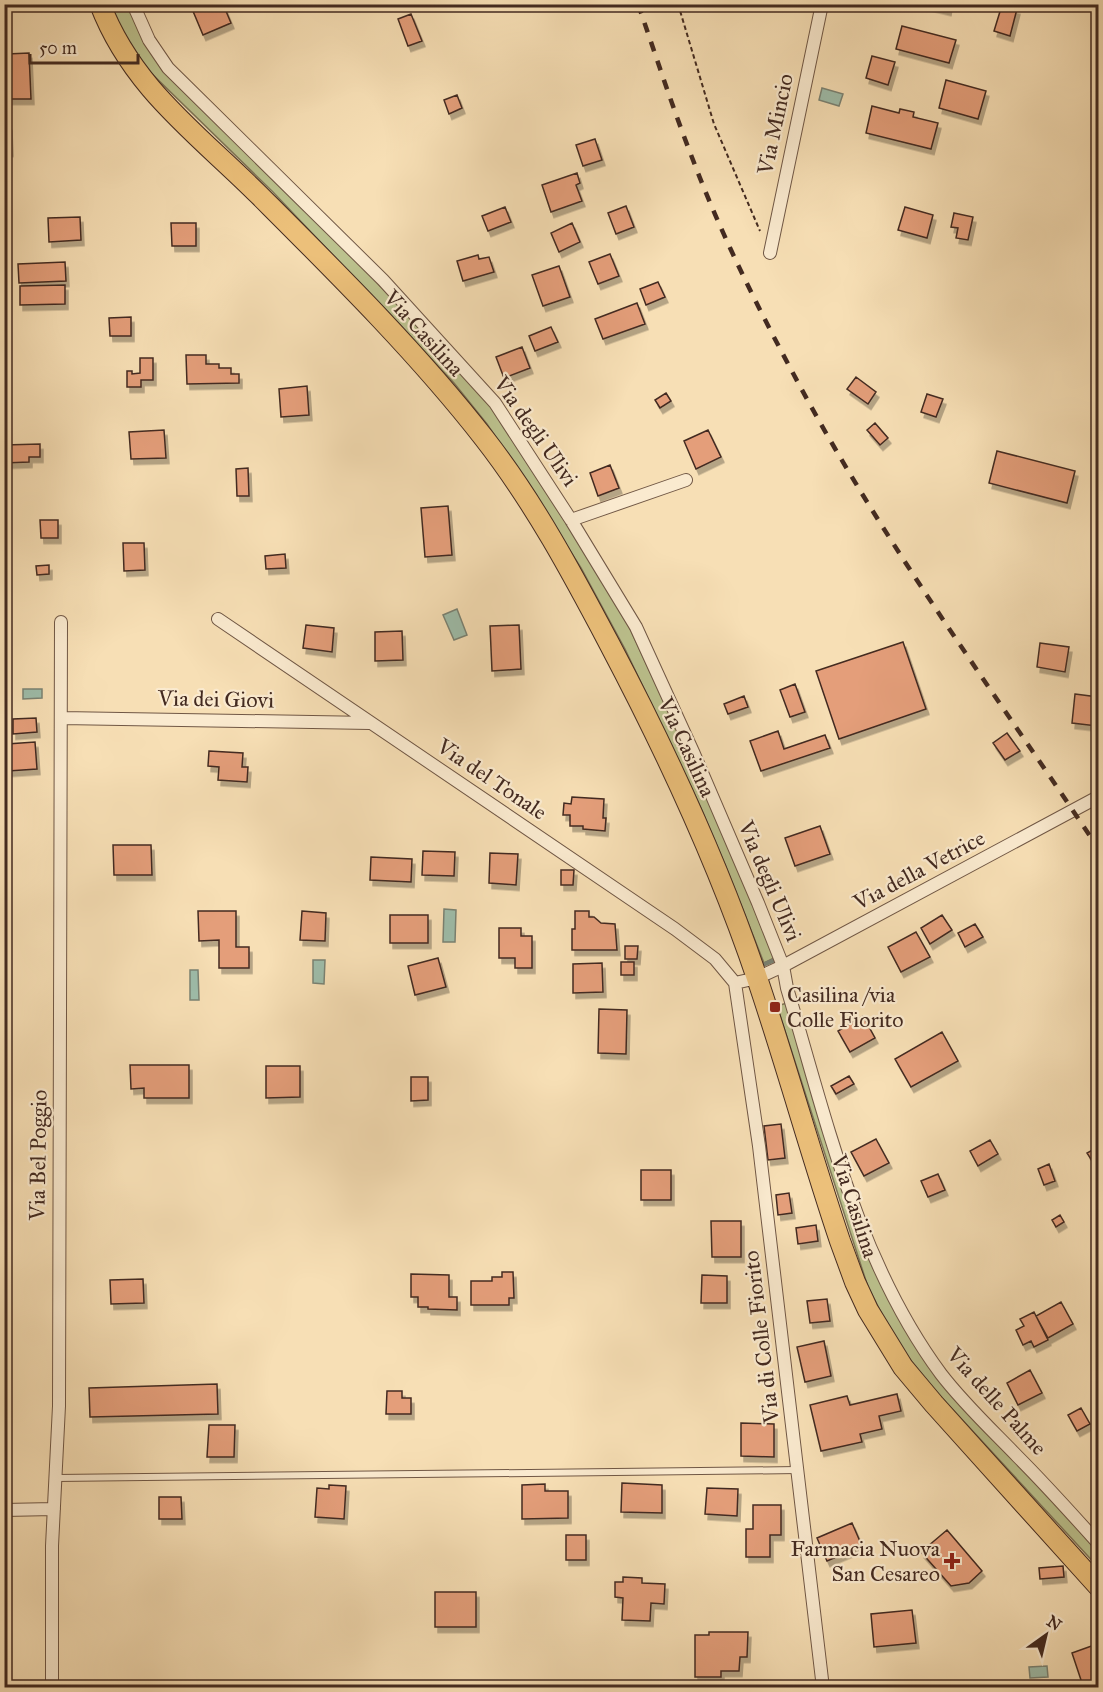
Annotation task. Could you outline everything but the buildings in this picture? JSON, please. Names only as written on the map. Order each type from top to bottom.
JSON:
[{"type":"main road","name":"Via Casilina","points":[[100,4],[114,38],[144,82],[358,296],[438,382],[484,437],[524,493],[572,573],[649,719],[709,850],[757,978],[837,1233],[855,1282],[872,1318],[900,1362],[934,1404],[1098,1586]]},
{"type":"street","name":"Via Mincio","points":[[770,253],[822,4]]},
{"type":"street","name":"Via degli Ulivi","points":[[135,5],[148,40],[168,68],[375,272],[495,403],[571,520],[636,627],[698,765],[783,966]]},
{"type":"street","points":[[571,520],[686,480]]},
{"type":"street","name":"Via del Tonale","points":[[218,619],[682,933],[715,959],[735,983]]},
{"type":"street","name":"Via Bel Poggio","points":[[52,1688],[54,1509],[59,1406],[61,622]]},
{"type":"street","name":"Via dei Giovi","points":[[62,718],[370,723]]},
{"type":"street","name":"Via della Vetrice","points":[[735,983],[757,978],[783,966],[1098,797]]},
{"type":"street","name":"Via delle Palme","points":[[783,966],[787,988],[844,1179],[866,1235],[901,1308],[933,1363],[957,1394],[1051,1490],[1098,1543]]},
{"type":"street","name":"Via di Colle Fiorito","points":[[735,983],[759,1146],[823,1688]]},
{"type":"street","points":[[4,1510],[54,1509]]},
{"type":"lane","points":[[55,1478],[798,1470]]},
{"type":"path","points":[[678,4],[714,123],[770,253]]},
{"type":"green space","points":[[110,5],[128,5],[146,42],[426,334],[487,401],[618,603],[718,818],[774,958],[764,963],[700,806],[625,649],[581,568],[487,424],[454,383],[273,192],[149,71],[127,41]]},
{"type":"green space","points":[[787,1003],[844,1191],[915,1341],[1098,1547],[1098,1567],[933,1388],[897,1343],[868,1287],[777,1006]]},
{"type":"shaded area","points":[[822,88],[843,94],[839,106],[819,100]]},
{"type":"shaded area","points":[[457,609],[467,635],[454,640],[443,615]]},
{"type":"shaded area","points":[[23,689],[42,689],[42,698],[23,699]]},
{"type":"shaded area","points":[[444,909],[456,910],[455,942],[443,942]]},
{"type":"shaded area","points":[[313,960],[325,960],[324,984],[313,983]]},
{"type":"shaded area","points":[[190,970],[198,970],[199,1000],[190,1000]]},
{"type":"shaded area","points":[[1047,1666],[1048,1677],[1030,1678],[1029,1667]]},
{"type":"waterway","points":[[765,964],[775,960]]},
{"type":"railway","points":[[638,4],[678,121],[715,215],[794,375],[828,437],[902,557],[1098,848]]},
{"type":"place","name":"Casilina /via Colle Fiorito","points":[[775,1007]]},
{"type":"place","name":"Farmacia Nuova San Cesareo","points":[[952,1561]]}]
